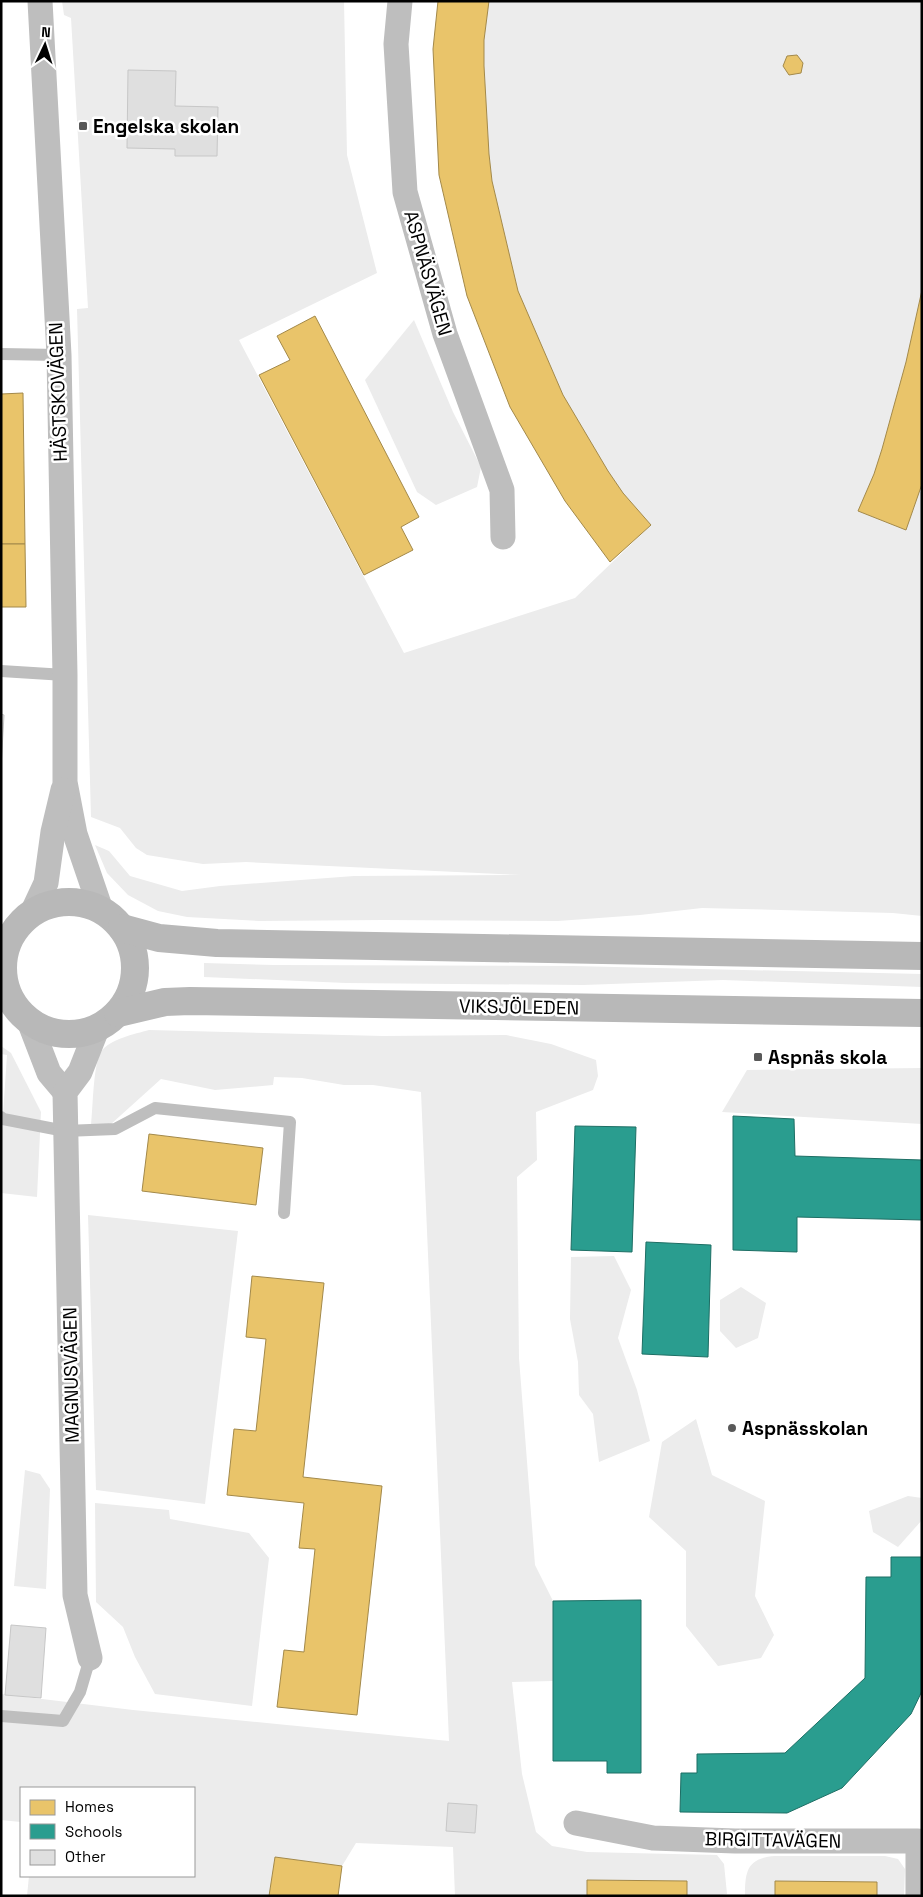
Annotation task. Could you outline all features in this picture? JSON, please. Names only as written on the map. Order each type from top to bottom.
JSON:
[{"type":"main road","points":[[78,903],[101,910],[122,928],[131,944],[135,962],[134,980],[128,998],[107,1021],[72,1034],[46,1030],[15,1010],[7,991],[3,973],[4,955],[18,920],[54,904],[78,903]]},
{"type":"main road","points":[[122,928],[159,938],[217,943],[922,956]]},
{"type":"main road","name":"VIKSJÖLEDEN","points":[[107,1021],[166,1002],[922,1014]]},
{"type":"street","name":"HÄSTSKOVÄGEN","points":[[18,920],[46,883],[53,832],[64,782],[65,675],[58,355],[40,1]]},
{"type":"street","name":"ASPNÄSVÄGEN","points":[[400,1],[396,44],[405,192],[445,334],[502,490],[503,537]]},
{"type":"street","name":"HÄSTSKOVÄGEN","points":[[64,782],[75,834],[101,910]]},
{"type":"street","points":[[15,1010],[49,1073],[65,1092],[80,1072],[107,1021]]},
{"type":"street","name":"MAGNUSVÄGEN","points":[[65,1092],[75,1595],[90,1658]]},
{"type":"street","name":"BIRGITTAVÄGEN","points":[[576,1823],[653,1838],[735,1841],[920,1834],[918,1896]]},
{"type":"lane","points":[[1,354],[58,355]]},
{"type":"lane","points":[[1,671],[65,675]]},
{"type":"lane","points":[[1,1117],[65,1132],[115,1129],[155,1108],[290,1122],[284,1212]]},
{"type":"lane","points":[[1,1716],[63,1721],[80,1692],[90,1658]]},
{"type":"shaded area","points":[[62,1],[344,1],[347,155],[377,273],[239,340],[404,653],[575,598],[651,525],[623,493],[608,471],[563,395],[518,291],[492,181],[489,154],[484,40],[489,1],[922,1],[922,290],[906,362],[882,449],[874,474],[858,511],[906,530],[919,491],[922,493],[922,916],[893,913],[702,908],[558,921],[259,921],[187,917],[158,911],[128,895],[107,873],[95,845],[109,851],[130,876],[182,891],[220,886],[354,876],[521,875],[246,862],[203,864],[147,855],[136,848],[120,828],[91,817],[77,309],[88,308],[71,18],[64,15]]},
{"type":"shaded area","points":[[414,320],[453,412],[481,467],[477,487],[436,505],[417,492],[365,380]]},
{"type":"shaded area","points":[[204,963],[573,966],[922,974],[922,987],[723,980],[583,985],[346,983],[204,977]]},
{"type":"shaded area","points":[[149,1030],[383,1036],[506,1035],[551,1044],[596,1060],[598,1076],[593,1090],[536,1112],[537,1160],[517,1177],[519,1358],[535,1565],[553,1601],[553,1681],[512,1682],[522,1774],[536,1832],[552,1846],[587,1852],[717,1855],[724,1864],[727,1894],[687,1896],[687,1881],[587,1880],[587,1896],[455,1896],[453,1847],[356,1843],[342,1866],[275,1857],[269,1896],[27,1896],[29,1877],[195,1877],[195,1787],[20,1787],[20,1822],[1,1820],[1,1694],[133,1710],[449,1741],[421,1092],[373,1085],[344,1085],[302,1078],[274,1077],[273,1085],[215,1090],[161,1079],[110,1125],[91,1125],[98,1058],[105,1047],[116,1040]]},
{"type":"shaded area","points":[[1,1046],[11,1053],[41,1112],[37,1197],[1,1193],[1,1144],[7,1055],[1,1054]]},
{"type":"shaded area","points":[[922,1068],[922,1124],[722,1112],[747,1070]]},
{"type":"shaded area","points":[[88,1215],[238,1231],[205,1504],[96,1490]]},
{"type":"shaded area","points":[[614,1256],[631,1290],[618,1338],[637,1390],[650,1441],[599,1462],[593,1414],[579,1395],[578,1362],[570,1319],[571,1257]]},
{"type":"shaded area","points":[[741,1287],[766,1303],[758,1338],[736,1348],[720,1331],[720,1300]]},
{"type":"shaded area","points":[[696,1419],[712,1475],[765,1501],[755,1596],[774,1635],[761,1658],[718,1666],[686,1626],[686,1551],[649,1517],[662,1442]]},
{"type":"shaded area","points":[[25,1470],[40,1474],[50,1489],[46,1589],[14,1586]]},
{"type":"shaded area","points":[[908,1496],[922,1498],[922,1520],[898,1547],[873,1532],[869,1511]]},
{"type":"shaded area","points":[[95,1503],[169,1510],[170,1519],[249,1533],[269,1558],[252,1706],[155,1694],[135,1657],[123,1627],[96,1602]]},
{"type":"shaded area","points":[[885,1856],[898,1859],[905,1869],[904,1896],[877,1896],[877,1882],[775,1881],[775,1896],[745,1896],[747,1873],[753,1863],[766,1857]]},
{"type":"building: Homes","points":[[438,1],[489,1],[484,40],[484,66],[489,154],[492,181],[518,291],[563,395],[608,471],[623,493],[651,525],[610,562],[565,501],[510,407],[467,296],[439,175],[433,49]]},
{"type":"building: Homes","points":[[797,55],[803,63],[801,73],[789,75],[783,66],[787,56]]},
{"type":"building: Homes","points":[[922,290],[922,484],[906,530],[858,511],[874,474],[882,449],[906,362]]},
{"type":"building: Homes","points":[[315,316],[419,517],[401,527],[413,550],[364,575],[259,375],[290,360],[277,336]]},
{"type":"building: Homes","points":[[23,393],[25,544],[1,544],[1,394]]},
{"type":"building: Homes","points":[[1,544],[25,544],[26,607],[1,607]]},
{"type":"building: Homes","points":[[149,1134],[263,1148],[256,1205],[142,1191]]},
{"type":"building: Homes","points":[[252,1276],[324,1283],[303,1477],[382,1486],[357,1715],[277,1707],[284,1650],[304,1652],[315,1549],[299,1548],[304,1503],[227,1495],[234,1429],[256,1431],[266,1339],[246,1337]]},
{"type":"building: Homes","points":[[275,1857],[342,1866],[338,1896],[269,1896]]},
{"type":"building: Homes","points":[[587,1880],[687,1881],[687,1896],[587,1896]]},
{"type":"building: Homes","points":[[775,1881],[877,1882],[877,1896],[775,1896]]},
{"type":"building: Schools","points":[[733,1116],[794,1119],[795,1156],[922,1160],[922,1220],[797,1217],[797,1252],[733,1250]]},
{"type":"building: Schools","points":[[575,1126],[636,1127],[632,1252],[571,1250]]},
{"type":"building: Schools","points":[[646,1242],[711,1245],[708,1357],[642,1354]]},
{"type":"building: Schools","points":[[891,1557],[922,1557],[922,1691],[911,1714],[842,1788],[787,1813],[680,1812],[681,1773],[697,1773],[697,1754],[785,1753],[865,1678],[866,1577],[891,1577]]},
{"type":"building: Schools","points":[[641,1600],[641,1773],[607,1773],[607,1761],[553,1761],[553,1601]]},
{"type":"building: Other","points":[[128,70],[176,71],[175,106],[218,107],[217,156],[175,156],[175,149],[127,148]]},
{"type":"building: Other","points":[[1,714],[4,715],[1,768]]},
{"type":"building: Other","points":[[11,1625],[46,1628],[41,1698],[5,1695]]},
{"type":"building: Other","points":[[448,1803],[477,1805],[475,1833],[446,1831]]},
{"type":"place","name":"Engelska skolan","points":[[83,126]]},
{"type":"place","name":"Aspnäs skola","points":[[758,1057]]},
{"type":"place","name":"Aspnässkolan","points":[[732,1428]]}]
